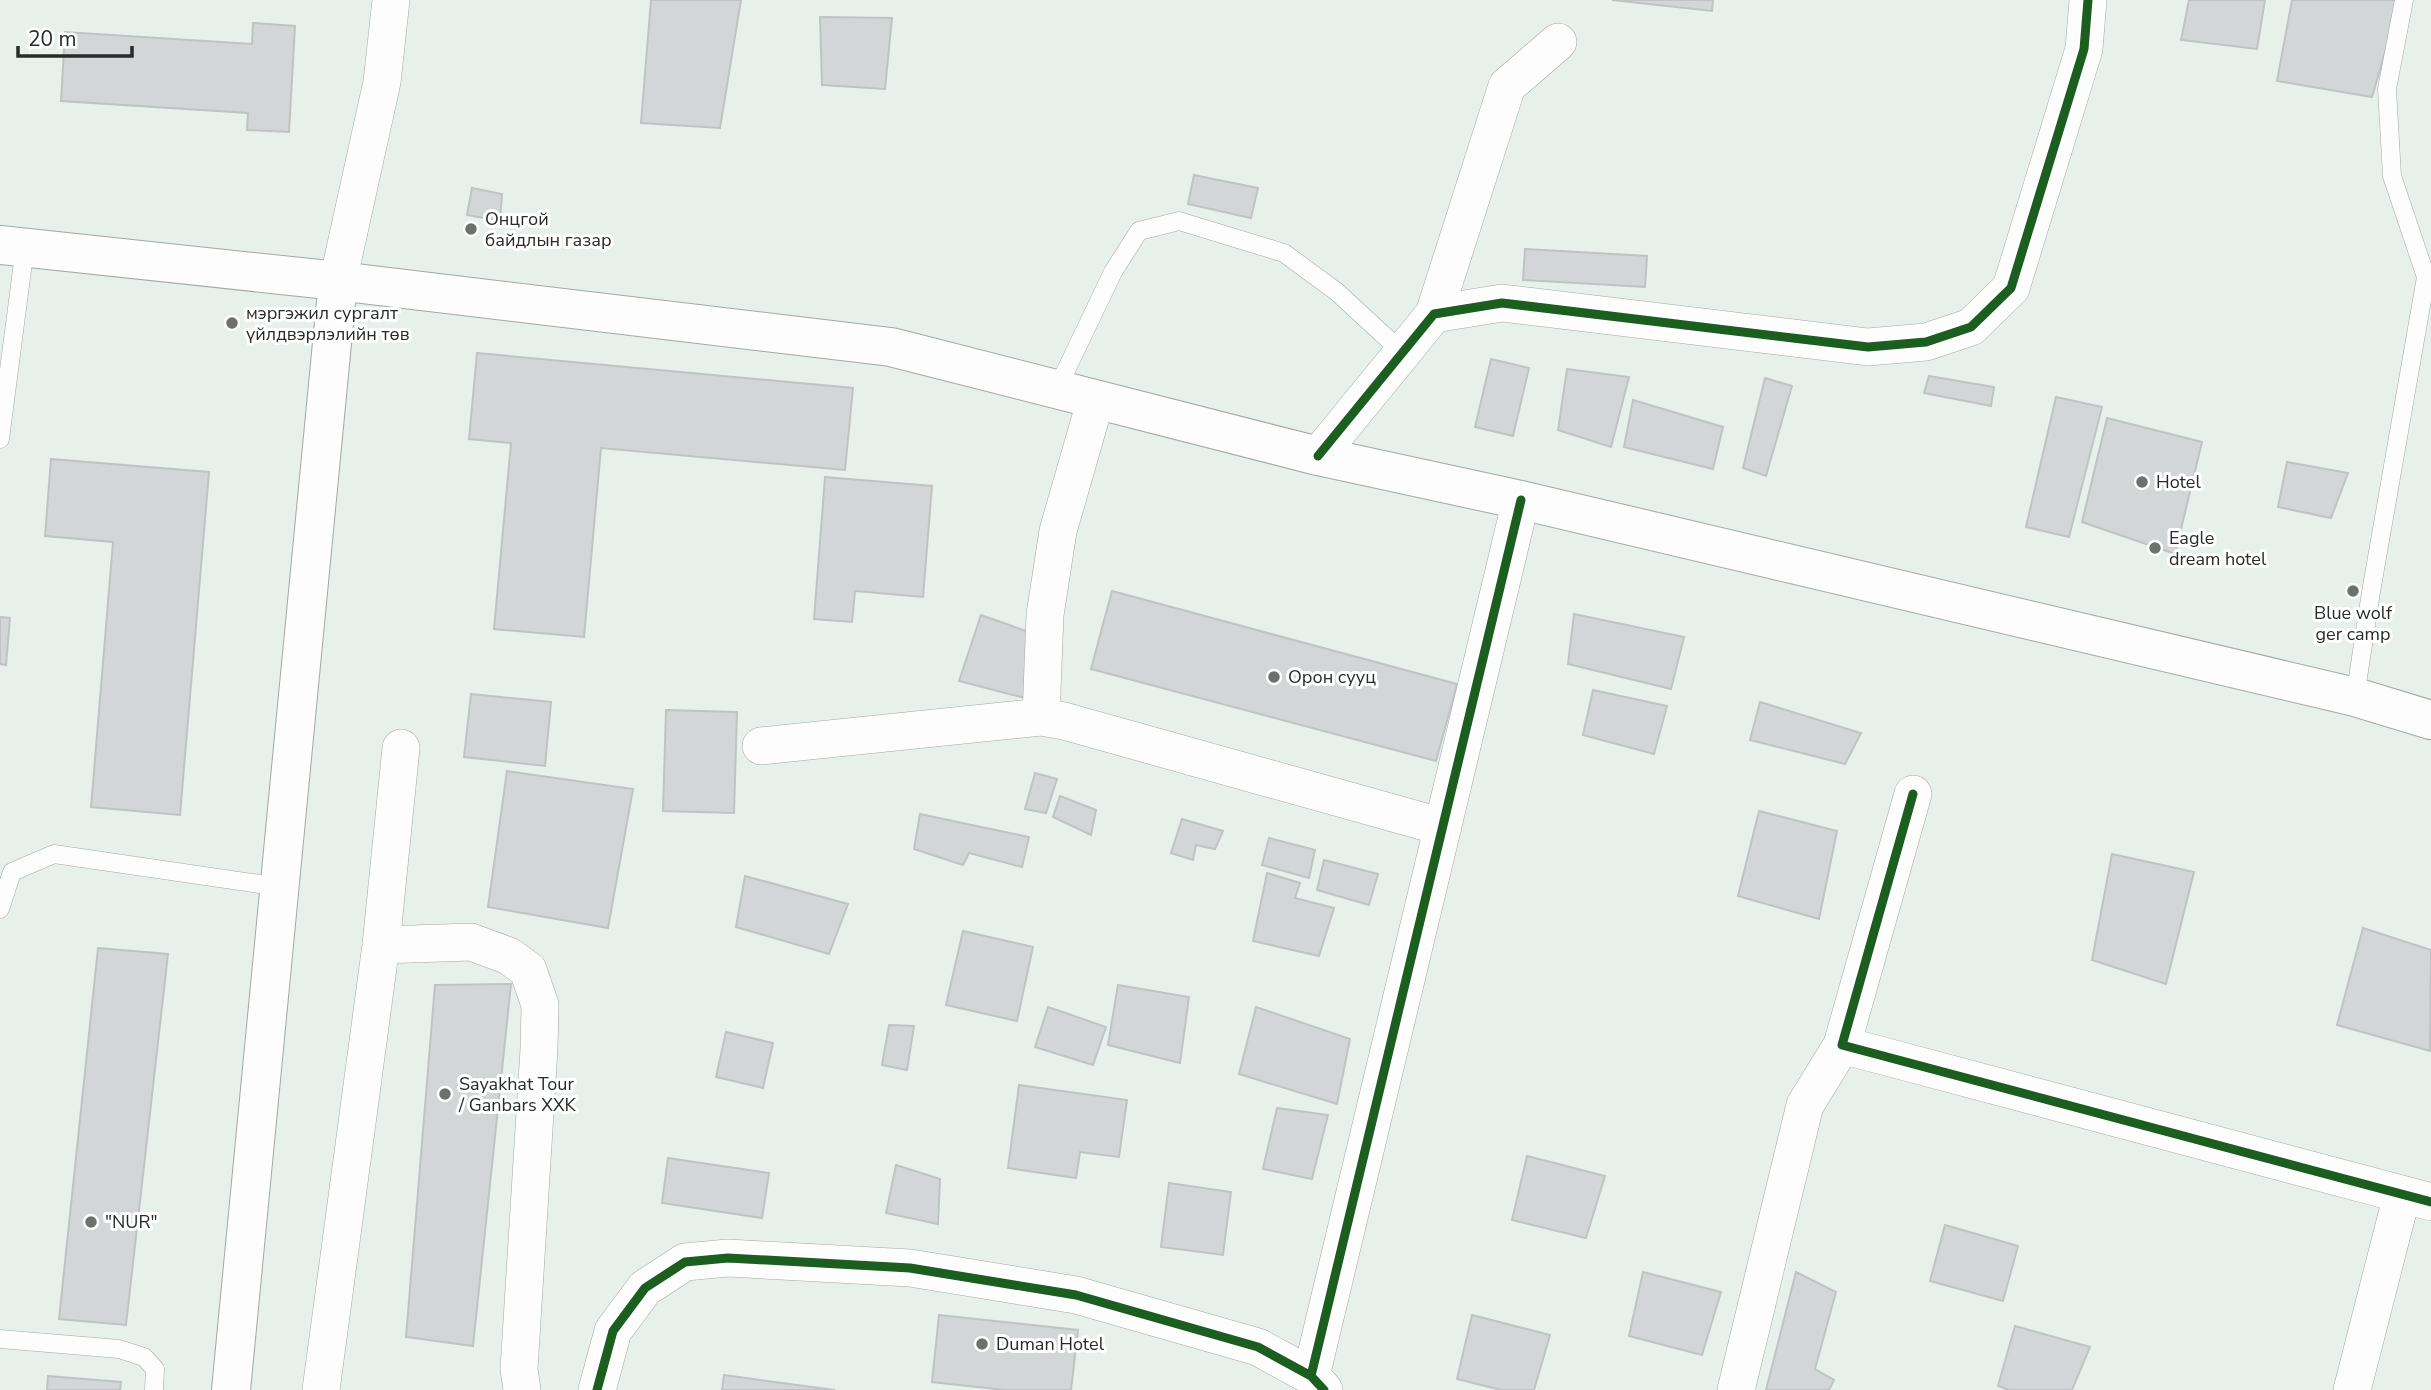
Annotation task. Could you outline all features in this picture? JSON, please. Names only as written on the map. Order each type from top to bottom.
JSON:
[{"type":"main road","points":[[13,246],[338,281],[891,347],[1318,456],[1521,500],[2355,697],[2431,720]]},
{"type":"main road","points":[[231,1390],[338,281]]},
{"type":"street","points":[[338,281],[383,82],[391,0]]},
{"type":"street","points":[[1434,314],[1502,303],[1868,347],[1926,342],[1971,327],[2011,288],[2084,49],[2088,0]]},
{"type":"street","points":[[1318,456],[1434,314],[1507,86],[1558,42]]},
{"type":"street","points":[[1041,718],[1045,615],[1058,531],[1096,399]]},
{"type":"street","points":[[597,1390],[613,1331],[645,1288],[685,1262],[728,1258],[910,1268],[1076,1295],[1258,1347],[1318,1383],[1443,827],[1521,500]]},
{"type":"street","points":[[761,746],[1041,718],[1063,721],[1443,827]]},
{"type":"street","points":[[321,1390],[381,944],[401,748]]},
{"type":"street","points":[[1736,1390],[1805,1105],[1842,1045],[1913,794]]},
{"type":"street","points":[[381,944],[471,942],[496,951],[509,956],[528,970],[540,1004],[519,1369],[522,1390]]},
{"type":"street","points":[[1842,1045],[2416,1199],[2352,1390]]},
{"type":"lane","points":[[2355,697],[2427,277],[2392,176],[2387,89],[2404,0]]},
{"type":"lane","points":[[1057,389],[1113,272],[1139,231],[1180,221],[1284,253],[1337,292],[1403,353]]},
{"type":"lane","points":[[0,439],[13,246]]},
{"type":"lane","points":[[0,909],[12,872],[54,854],[279,887]]},
{"type":"lane","points":[[0,1339],[119,1349],[144,1357],[155,1370],[154,1390]]},
{"type":"building","points":[[651,0],[741,0],[720,128],[641,123]]},
{"type":"building","points":[[1612,0],[1713,0],[1712,11]]},
{"type":"building","points":[[2189,0],[2265,0],[2257,49],[2181,40]]},
{"type":"building","points":[[2292,0],[2400,0],[2372,97],[2277,81]]},
{"type":"building","points":[[820,17],[892,18],[885,89],[822,85]]},
{"type":"building","points":[[253,23],[295,26],[289,132],[247,130],[248,113],[61,101],[65,32],[252,44]]},
{"type":"building","points":[[1194,175],[1258,188],[1251,218],[1188,204]]},
{"type":"building","name":"Онцгой байдлын газар","points":[[472,188],[502,194],[500,221],[467,215]]},
{"type":"building","points":[[1525,249],[1647,256],[1645,287],[1523,280]]},
{"type":"building","points":[[477,353],[853,388],[845,470],[601,448],[584,637],[494,629],[511,443],[469,439]]},
{"type":"building","points":[[1491,359],[1529,368],[1513,436],[1475,427]]},
{"type":"building","points":[[1567,369],[1629,377],[1611,447],[1558,430]]},
{"type":"building","points":[[1929,376],[1994,387],[1991,406],[1924,393]]},
{"type":"building","points":[[1765,378],[1792,386],[1766,476],[1743,468]]},
{"type":"building","points":[[2056,397],[2102,407],[2069,537],[2026,527]]},
{"type":"building","points":[[1633,400],[1723,427],[1713,469],[1624,447]]},
{"type":"building","name":"Hotel","points":[[2107,418],[2202,442],[2175,554],[2082,522]]},
{"type":"building","points":[[51,459],[209,472],[180,815],[91,807],[113,542],[45,536]]},
{"type":"building","points":[[2287,462],[2348,473],[2331,518],[2278,507]]},
{"type":"building","points":[[825,477],[932,486],[923,597],[855,591],[852,622],[814,619]]},
{"type":"building","name":"Орон сууц","points":[[1112,591],[1457,684],[1436,761],[1091,669]]},
{"type":"building","points":[[1574,614],[1684,637],[1671,689],[1568,664]]},
{"type":"building","points":[[981,615],[1040,636],[1025,698],[959,681]]},
{"type":"building","points":[[0,617],[10,618],[6,665],[0,664]]},
{"type":"building","points":[[1593,690],[1667,706],[1654,754],[1583,735]]},
{"type":"building","points":[[471,694],[551,702],[545,766],[464,757]]},
{"type":"building","points":[[1760,702],[1861,733],[1845,764],[1750,740]]},
{"type":"building","points":[[666,710],[737,712],[734,813],[663,811]]},
{"type":"building","points":[[507,771],[633,789],[608,928],[488,907]]},
{"type":"building","points":[[1035,773],[1057,779],[1046,813],[1025,809]]},
{"type":"building","points":[[1060,796],[1096,810],[1091,835],[1053,817]]},
{"type":"building","points":[[1759,811],[1837,831],[1819,919],[1738,896]]},
{"type":"building","points":[[920,814],[1029,837],[1022,867],[969,853],[963,865],[914,849]]},
{"type":"building","points":[[1182,819],[1223,831],[1215,849],[1196,845],[1193,860],[1171,853]]},
{"type":"building","points":[[1269,838],[1315,850],[1309,878],[1262,865]]},
{"type":"building","points":[[2112,854],[2194,872],[2166,984],[2092,960]]},
{"type":"building","points":[[1324,860],[1378,874],[1369,905],[1317,890]]},
{"type":"building","points":[[1267,873],[1300,883],[1295,898],[1334,908],[1319,956],[1253,941]]},
{"type":"building","points":[[745,876],[848,904],[829,954],[736,927]]},
{"type":"building","points":[[2363,928],[2431,950],[2430,1051],[2337,1025]]},
{"type":"building","points":[[963,931],[1033,947],[1017,1021],[946,1005]]},
{"type":"building","points":[[98,948],[168,954],[126,1325],[59,1319]]},
{"type":"building","points":[[511,984],[473,1346],[406,1337],[435,985]]},
{"type":"building","points":[[1118,985],[1189,997],[1180,1063],[1108,1045]]},
{"type":"building","points":[[1048,1007],[1106,1027],[1093,1065],[1035,1047]]},
{"type":"building","points":[[1256,1007],[1350,1039],[1337,1104],[1239,1074]]},
{"type":"building","points":[[889,1025],[914,1026],[907,1070],[882,1065]]},
{"type":"building","points":[[726,1032],[773,1043],[763,1088],[716,1077]]},
{"type":"building","points":[[1019,1085],[1127,1100],[1119,1157],[1080,1152],[1076,1178],[1008,1168]]},
{"type":"building","points":[[1277,1108],[1328,1115],[1312,1179],[1263,1169]]},
{"type":"building","points":[[1527,1156],[1605,1176],[1586,1238],[1512,1220]]},
{"type":"building","points":[[668,1158],[769,1173],[762,1218],[662,1203]]},
{"type":"building","points":[[896,1165],[940,1179],[938,1224],[886,1213]]},
{"type":"building","points":[[1169,1183],[1231,1192],[1223,1255],[1161,1247]]},
{"type":"building","points":[[1945,1225],[2018,1246],[2003,1301],[1930,1281]]},
{"type":"building","points":[[1643,1272],[1721,1292],[1702,1355],[1629,1336]]},
{"type":"building","points":[[1796,1272],[1836,1292],[1815,1369],[1834,1380],[1829,1390],[1766,1390]]},
{"type":"building","points":[[939,1315],[1078,1330],[1071,1390],[1005,1390],[932,1382]]},
{"type":"building","points":[[1472,1315],[1550,1335],[1534,1390],[1501,1390],[1457,1379]]},
{"type":"building","points":[[2015,1326],[2090,1347],[2072,1390],[2009,1390],[1998,1386]]},
{"type":"building","points":[[724,1375],[812,1387],[835,1390],[722,1390]]},
{"type":"building","points":[[48,1376],[121,1382],[120,1390],[47,1390]]},
{"type":"cycle path","points":[[1318,456],[1434,314],[1502,303],[1868,347],[1926,342],[1971,327],[2011,288],[2084,49],[2088,0]]},
{"type":"cycle path","points":[[1311,1376],[1521,500]]},
{"type":"cycle path","points":[[1913,794],[1842,1045],[2431,1202]]},
{"type":"cycle path","points":[[597,1390],[613,1331],[645,1288],[685,1262],[728,1258],[910,1268],[1076,1295],[1258,1347],[1311,1376],[1324,1390]]},
{"type":"place","name":"Онцгой байдлын газар","points":[[471,229]]},
{"type":"place","name":"мэргэжил сургалт үйлдвэрлэлийн төв","points":[[232,323]]},
{"type":"place","name":"Hotel","points":[[2142,482]]},
{"type":"place","name":"Eagle dream hotel","points":[[2155,548]]},
{"type":"place","name":"Blue wolf ger camp","points":[[2353,591]]},
{"type":"place","name":"Орон сууц","points":[[1274,677]]},
{"type":"place","name":"Sayakhat Tour / Ganbars XXK","points":[[445,1094]]},
{"type":"place","name":"\"NUR\"","points":[[91,1222]]},
{"type":"place","name":"Duman Hotel","points":[[982,1344]]}]
